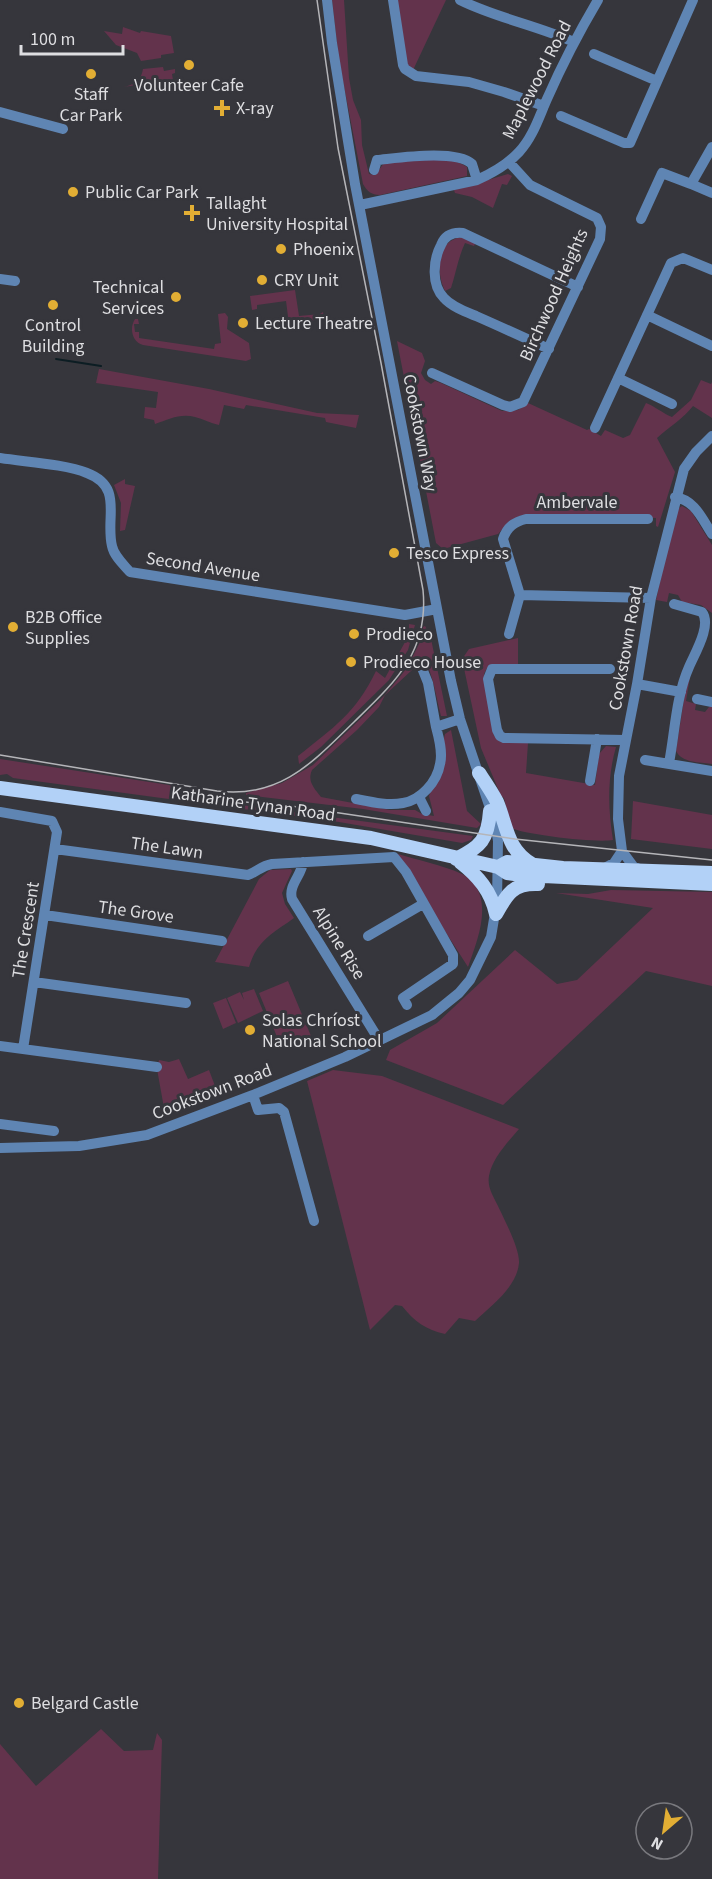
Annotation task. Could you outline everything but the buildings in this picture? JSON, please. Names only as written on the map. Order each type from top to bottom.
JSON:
[{"type":"main road","points":[[479,773],[495,798],[510,842],[523,858],[534,865]]},
{"type":"main road","name":"Katharine Tynan Road","points":[[0,788],[371,838],[498,867],[507,873],[522,875],[602,875],[643,871],[712,873]]},
{"type":"main road","points":[[490,812],[487,832],[481,842],[473,850],[456,859],[482,882],[493,902],[496,914]]},
{"type":"main road","name":"Katharine Tynan Road","points":[[498,867],[507,862],[602,875],[712,884]]},
{"type":"main road","points":[[496,914],[512,890],[523,884],[581,886],[602,875]]},
{"type":"street","name":"Cookstown Way","points":[[327,0],[340,94],[360,205],[437,609],[460,719],[498,833],[498,867]]},
{"type":"street","points":[[393,0],[403,65],[410,73],[416,76],[469,82],[544,106]]},
{"type":"street","points":[[460,0],[493,15],[541,28],[574,42]]},
{"type":"street","name":"Maplewood Road","points":[[360,205],[477,180],[509,162],[527,142],[574,42],[598,0]]},
{"type":"street","points":[[561,116],[624,143],[630,143],[693,0]]},
{"type":"street","points":[[594,54],[657,81]]},
{"type":"street","points":[[0,112],[63,129]]},
{"type":"street","points":[[691,184],[712,147]]},
{"type":"street","points":[[373,162],[429,155],[463,158],[472,164],[477,180]]},
{"type":"street","name":"Birchwood Heights","points":[[432,373],[510,407],[523,402],[600,239],[601,227],[597,219],[530,186],[509,162]]},
{"type":"street","points":[[641,219],[662,173],[712,193]]},
{"type":"street","points":[[549,349],[464,310],[442,297],[435,270],[438,252],[444,239],[449,235],[463,232],[578,286]]},
{"type":"street","points":[[595,428],[673,261],[683,258],[712,270]]},
{"type":"street","points":[[0,279],[15,281]]},
{"type":"street","points":[[647,315],[712,346]]},
{"type":"street","points":[[618,378],[672,404]]},
{"type":"street","name":"Cookstown Road","points":[[622,851],[618,819],[619,776],[651,598],[684,469],[696,452],[712,436]]},
{"type":"street","name":"Second Avenue","points":[[0,458],[75,469],[97,478],[111,497],[112,547],[130,572],[405,615],[437,609]]},
{"type":"street","points":[[675,497],[692,504],[712,534]]},
{"type":"street","name":"Ambervale","points":[[520,595],[503,539],[508,528],[518,521],[526,519],[648,519]]},
{"type":"street","points":[[509,634],[520,595],[651,598]]},
{"type":"street","points":[[669,763],[683,680],[707,623],[702,612],[674,604]]},
{"type":"street","points":[[356,799],[405,803],[419,797],[427,790],[441,763],[439,739],[428,683],[420,663]]},
{"type":"street","points":[[610,669],[492,669],[488,679],[497,730],[504,738],[626,740]]},
{"type":"street","points":[[637,684],[681,692]]},
{"type":"street","points":[[697,699],[712,702]]},
{"type":"street","points":[[436,727],[460,719]]},
{"type":"street","points":[[590,781],[597,739]]},
{"type":"street","points":[[645,760],[712,771]]},
{"type":"street","points":[[419,797],[426,811]]},
{"type":"street","name":"The Crescent","points":[[0,812],[48,819],[55,826],[55,849],[23,1049]]},
{"type":"street","name":"The Lawn","points":[[55,849],[248,875],[256,872],[263,865],[303,862]]},
{"type":"street","points":[[602,875],[614,864],[622,851],[633,866],[643,871]]},
{"type":"street","points":[[303,862],[393,858],[406,872],[453,955],[453,964],[403,998],[407,1005]]},
{"type":"street","name":"Alpine Rise","points":[[303,862],[301,871],[291,889],[292,898],[379,1040]]},
{"type":"street","name":"Cookstown Road","points":[[0,1148],[79,1146],[147,1135],[345,1057],[432,1015],[459,993],[470,980],[482,959],[491,937],[496,914],[498,867]]},
{"type":"street","name":"Alpine Rise","points":[[368,936],[423,904]]},
{"type":"street","name":"The Grove","points":[[45,915],[222,941]]},
{"type":"street","points":[[34,982],[186,1004]]},
{"type":"street","points":[[0,1046],[157,1067]]},
{"type":"street","points":[[253,1095],[258,1110],[279,1108],[284,1112],[314,1221]]},
{"type":"street","points":[[0,1124],[54,1131]]},
{"type":"shaded area","points":[[332,0],[344,0],[349,78],[353,100],[361,120],[362,145],[369,174],[375,175],[384,163],[438,159],[449,160],[467,167],[467,176],[380,195],[366,189],[363,184],[339,61]]},
{"type":"shaded area","points":[[397,0],[446,0],[414,68],[415,71],[407,64]]},
{"type":"shaded area","points":[[123,27],[140,33],[141,31],[171,36],[174,53],[141,61],[137,53],[116,45],[104,31],[122,34]]},
{"type":"shaded area","points":[[163,67],[164,71],[175,69],[175,73],[172,74],[173,80],[123,87],[136,82],[141,77],[143,69]]},
{"type":"shaded area","points":[[508,174],[512,176],[507,185],[502,184],[493,208],[472,197],[455,193],[454,190]]},
{"type":"shaded area","points":[[462,237],[476,242],[474,246],[465,243],[451,288],[445,291],[440,275],[440,258],[447,244],[453,239]]},
{"type":"shaded area","points":[[295,290],[299,316],[323,312],[324,319],[289,324],[286,301],[257,305],[257,309],[252,310],[250,296]]},
{"type":"shaded area","points":[[225,313],[228,317],[227,329],[249,343],[251,359],[246,361],[143,345],[134,338],[132,326],[135,319],[138,319],[139,324],[134,324],[135,332],[139,332],[139,338],[214,349],[215,344],[221,343],[218,314]]},
{"type":"shaded area","points":[[397,341],[422,353],[425,361],[421,373],[431,384],[435,381],[441,383],[502,411],[518,410],[528,403],[601,436],[605,430],[623,438],[630,435],[646,403],[672,417],[691,400],[701,380],[711,384],[712,382],[712,418],[693,406],[657,438],[675,472],[658,527],[656,518],[522,515],[511,520],[498,534],[443,549],[436,543]]},
{"type":"shaded area","points":[[99,369],[209,389],[317,413],[359,415],[356,428],[326,422],[325,418],[246,405],[244,409],[224,405],[219,425],[185,416],[155,424],[154,420],[144,418],[145,407],[156,408],[158,392],[96,383]]},
{"type":"shaded area","points":[[125,479],[125,484],[135,486],[125,530],[120,531],[121,503],[114,485]]},
{"type":"shaded area","points":[[682,506],[691,511],[712,545],[712,613],[701,605],[682,602],[678,595],[669,593],[667,602],[656,600],[674,518]]},
{"type":"shaded area","points":[[409,624],[415,625],[408,650],[389,680],[321,747],[299,764],[298,756],[343,719],[360,698],[376,671],[385,678],[409,635]]},
{"type":"shaded area","points":[[425,626],[430,634],[447,716],[441,716],[432,678],[424,659],[385,695],[379,707],[357,730],[312,770],[311,781],[321,797],[390,810],[415,810],[434,816],[429,796],[445,734],[451,730],[467,811],[481,824],[477,828],[363,809],[246,795],[246,793],[282,783],[313,765],[384,696],[407,668]]},
{"type":"shaded area","points":[[518,638],[518,665],[487,668],[484,674],[494,736],[528,743],[526,773],[595,785],[599,754],[606,746],[616,747],[609,794],[613,840],[562,838],[511,828],[504,798],[501,796],[481,748],[462,659],[469,649]]},
{"type":"shaded area","points":[[691,671],[686,701],[696,704],[695,710],[705,712],[712,707],[712,764],[687,760],[676,751],[686,686]]},
{"type":"shaded area","points":[[0,759],[169,785],[211,801],[473,836],[471,840],[462,843],[339,822],[13,778],[7,774],[0,775]]},
{"type":"shaded area","points":[[633,801],[712,815],[712,849],[631,839]]},
{"type":"shaded area","points":[[395,853],[455,871],[473,882],[482,904],[482,917],[468,967]]},
{"type":"shaded area","points":[[291,869],[282,893],[285,904],[294,918],[272,933],[261,944],[249,967],[215,962],[259,879],[270,870]]},
{"type":"shaded area","points":[[611,890],[712,892],[712,986],[646,971],[503,1105],[386,1060],[390,1050],[437,1023],[515,950],[557,984],[577,980],[653,908],[556,893],[588,894]]},
{"type":"shaded area","points":[[288,981],[311,1036],[282,1049],[259,993]]},
{"type":"shaded area","points":[[254,989],[263,1011],[238,1023],[227,998],[240,992],[244,1000],[242,993]]},
{"type":"shaded area","points":[[226,998],[236,1023],[223,1029],[213,1003]]},
{"type":"shaded area","points":[[179,1059],[188,1079],[209,1070],[218,1094],[164,1108],[157,1069],[159,1060],[169,1062]]},
{"type":"shaded area","points":[[333,1070],[382,1076],[519,1129],[497,1157],[489,1180],[491,1191],[517,1250],[519,1263],[517,1272],[514,1280],[502,1295],[475,1321],[459,1318],[445,1334],[426,1327],[402,1306],[395,1305],[370,1330],[307,1081]]},
{"type":"shaded area","points":[[101,1729],[124,1751],[153,1750],[157,1733],[162,1740],[158,1879],[0,1879],[0,1744],[36,1786]]},
{"type":"waterway","points":[[56,359],[101,366]]},
{"type":"tram line","points":[[0,755],[217,791],[239,792],[259,789],[294,774],[324,751],[383,693],[406,664],[415,648],[421,631],[423,590],[338,148],[317,0]]},
{"type":"tram line","points":[[222,800],[299,807],[515,839],[712,860]]},
{"type":"place","name":"Volunteer Cafe","points":[[189,65]]},
{"type":"place","name":"Staff Car Park","points":[[91,74]]},
{"type":"place","name":"X-ray","points":[[222,108]]},
{"type":"place","name":"Public Car Park","points":[[73,192]]},
{"type":"place","name":"Tallaght University Hospital","points":[[192,213]]},
{"type":"place","name":"Phoenix","points":[[281,249]]},
{"type":"place","name":"CRY Unit","points":[[262,280]]},
{"type":"place","name":"Technical Services","points":[[176,297]]},
{"type":"place","name":"Control Building","points":[[53,305]]},
{"type":"place","name":"Lecture Theatre","points":[[243,323]]},
{"type":"place","name":"Tesco Express","points":[[394,553]]},
{"type":"place","name":"B2B Office Supplies","points":[[13,627]]},
{"type":"place","name":"Prodieco","points":[[354,634]]},
{"type":"place","name":"Prodieco House","points":[[351,662]]},
{"type":"place","name":"Solas Chríost National School","points":[[250,1030]]},
{"type":"place","name":"Belgard Castle","points":[[19,1703]]}]
